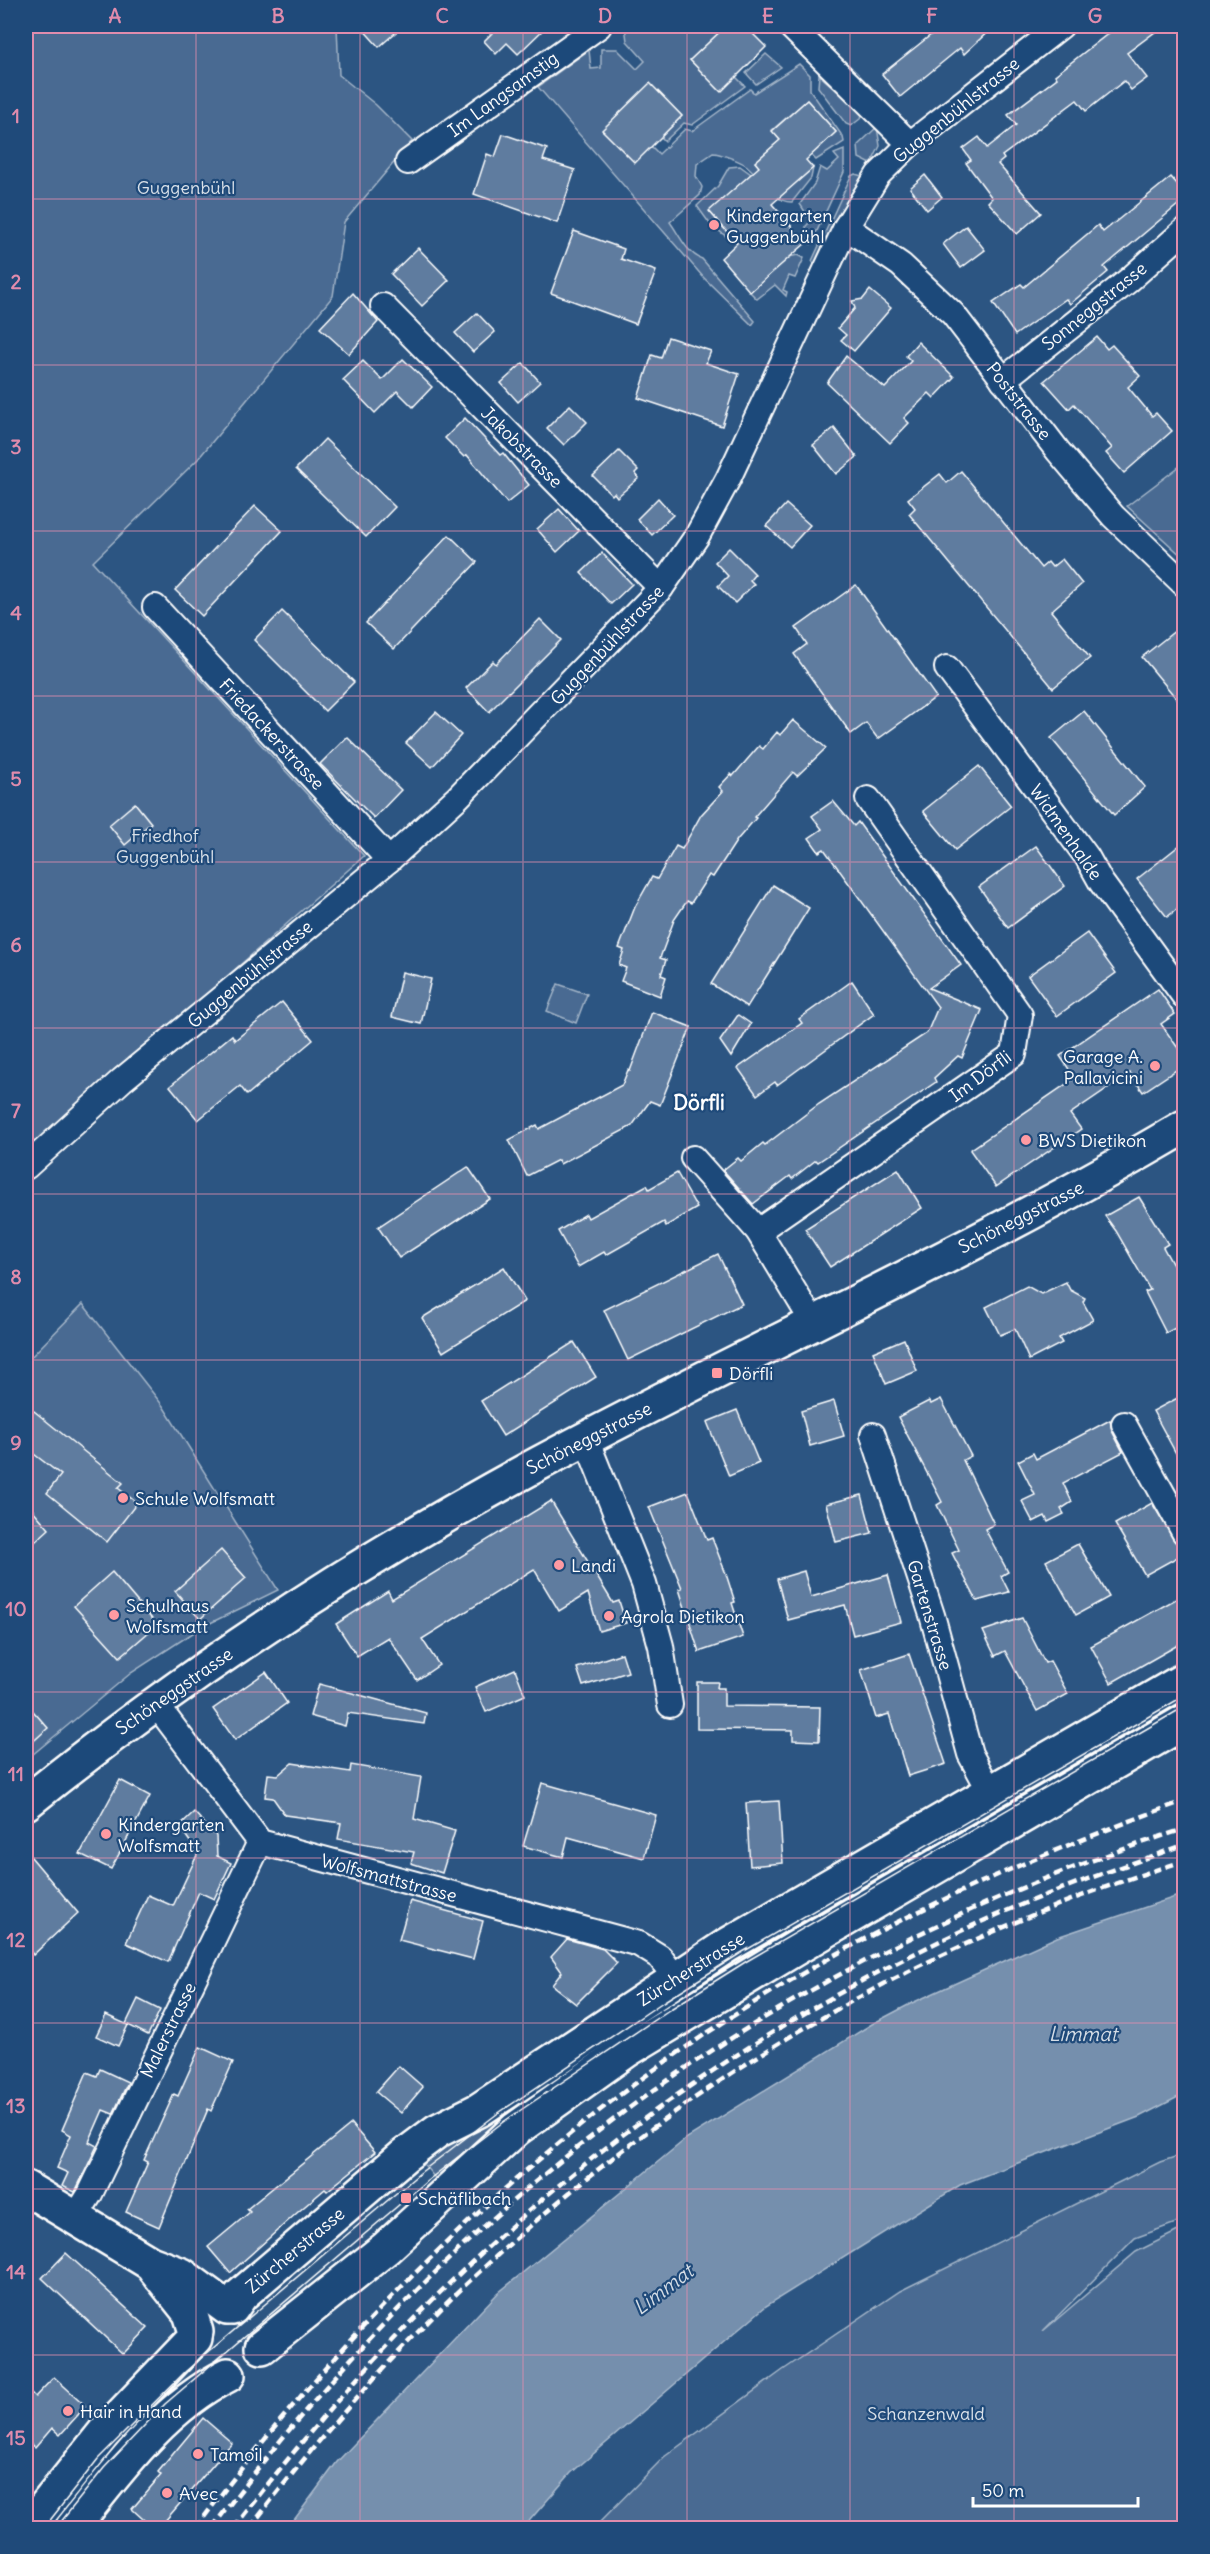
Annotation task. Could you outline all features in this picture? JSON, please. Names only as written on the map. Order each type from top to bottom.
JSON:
[{"type":"main road","name":"Schöneggstrasse","points":[[26,1803],[155,1703],[315,1594],[432,1523],[586,1439],[1097,1178],[1185,1126]]},
{"type":"main road","name":"Zürcherstrasse","points":[[28,2529],[104,2433],[196,2335],[208,2315],[230,2308],[241,2295],[437,2131],[479,2110],[675,1978],[822,1889],[1185,1680]]},
{"type":"main road","name":"Zürcherstrasse","points":[[72,2529],[129,2457],[153,2432],[207,2385],[250,2367],[262,2347],[386,2248],[516,2129],[627,2050],[796,1947],[1185,1722]]},
{"type":"main road","points":[[26,2188],[150,2263],[182,2275],[230,2308]]},
{"type":"main road","points":[[150,2263],[190,2313],[196,2335],[198,2357],[216,2373],[228,2375]]},
{"type":"main road","name":"Zürcherstrasse","points":[[230,2308],[245,2312],[256,2321],[261,2334],[262,2347]]},
{"type":"street","name":"Im Langsamstig","points":[[408,162],[599,26]]},
{"type":"street","points":[[790,26],[910,144]]},
{"type":"street","name":"Guggenbühlstrasse","points":[[26,1167],[122,1080],[389,860],[458,797],[661,588],[697,536],[728,479],[846,227],[878,175],[910,144],[1061,26]]},
{"type":"street","name":"Poststrasse","points":[[846,227],[901,265],[953,314],[1113,516],[1185,584]]},
{"type":"street","name":"Sonneggstrasse","points":[[1003,380],[1129,280],[1185,231]]},
{"type":"street","name":"Jakobstrasse","points":[[383,306],[661,588]]},
{"type":"street","name":"Friedackerstrasse","points":[[155,607],[389,860]]},
{"type":"street","name":"Widmenhalde","points":[[946,668],[1087,857],[1101,882],[1185,996]]},
{"type":"street","name":"Im Dörfli","points":[[758,1231],[1014,1054],[1020,1015],[868,799]]},
{"type":"street","points":[[693,1158],[758,1231],[814,1324]]},
{"type":"street","points":[[1124,1424],[1185,1532]]},
{"type":"street","name":"Gartenstrasse","points":[[873,1435],[932,1615],[970,1754],[991,1793]]},
{"type":"street","points":[[586,1439],[644,1584],[661,1646],[670,1705]]},
{"type":"street","points":[[155,1703],[260,1842]]},
{"type":"street","name":"Wolfsmattstrasse","points":[[260,1842],[639,1944],[660,1958],[675,1978]]},
{"type":"street","name":"Malerstrasse","points":[[75,2218],[90,2194],[260,1842]]},
{"type":"green space","points":[[26,26],[337,26],[339,75],[376,105],[412,141],[344,222],[333,296],[198,459],[93,562],[364,856],[26,1153]]},
{"type":"green space","points":[[625,26],[726,26],[690,60],[720,91],[736,77],[745,86],[692,125],[684,123],[665,141],[661,137],[682,116],[650,84],[651,146],[659,154],[685,129],[692,131],[750,89],[754,93],[799,64],[810,75],[810,90],[843,137],[844,142],[816,160],[811,155],[836,132],[807,100],[772,130],[780,140],[755,162],[783,194],[813,168],[811,178],[792,202],[773,194],[746,165],[731,158],[713,153],[697,164],[696,176],[702,187],[700,195],[670,222],[687,248],[702,259],[755,321],[752,325],[704,278],[538,87],[589,50],[591,69],[601,68],[601,49],[617,49],[637,69],[645,61],[627,41]]},
{"type":"green space","points":[[766,54],[781,67],[756,84],[746,73]]},
{"type":"green space","points":[[819,75],[865,115],[851,126],[846,124],[818,87]]},
{"type":"green space","points":[[877,127],[880,146],[871,164],[859,158],[858,145]]},
{"type":"green space","points":[[844,150],[844,172],[811,244],[805,237],[806,226],[811,221],[800,204],[815,183],[820,167],[827,171],[839,160],[834,154]]},
{"type":"green space","points":[[740,166],[751,174],[710,212],[733,239],[731,240],[710,224],[697,206],[718,186],[729,167]]},
{"type":"green space","points":[[855,174],[862,176],[847,201],[816,266],[812,261],[851,176]]},
{"type":"green space","points":[[798,255],[804,258],[795,278],[789,276],[783,290],[787,292],[786,296],[775,285],[757,299],[750,292],[789,257]]},
{"type":"green space","points":[[1184,463],[1184,558],[1127,506]]},
{"type":"green space","points":[[558,984],[587,994],[576,1023],[547,1011]]},
{"type":"green space","name":"Schule Wolfsmatt","points":[[83,1304],[163,1406],[278,1590],[202,1627],[131,1673],[26,1760],[26,1362]]},
{"type":"green space","points":[[1184,1689],[1184,1715],[835,1916],[443,2188],[417,2156],[592,2042]]},
{"type":"green space","name":"Schanzenwald","points":[[1184,2154],[1184,2220],[1135,2238],[1043,2331],[1136,2252],[1184,2228],[1184,2528],[594,2528],[664,2457],[783,2370],[900,2291],[1160,2162]]},
{"type":"water","name":"Limmat","points":[[1184,1894],[1184,2094],[1139,2117],[960,2185],[766,2306],[571,2473],[523,2528],[288,2528],[337,2462],[498,2293],[687,2138],[872,2024],[912,2003],[1057,1937]]},
{"type":"building","points":[[360,26],[403,26],[379,47]]},
{"type":"building","points":[[490,26],[547,26],[518,54],[507,43],[496,54],[484,41],[495,30]]},
{"type":"building","points":[[726,26],[745,26],[766,47],[721,92],[690,60]]},
{"type":"building","points":[[942,26],[994,26],[964,54],[960,48],[900,97],[882,74]]},
{"type":"building","points":[[1118,26],[1163,26],[1127,53],[1147,78],[1131,90],[1124,81],[1086,111],[1077,100],[1002,156],[1004,159],[998,164],[1041,213],[1017,234],[988,202],[992,198],[966,163],[971,160],[963,149],[979,137],[987,148],[1016,125],[1008,115],[1057,78],[1055,75]]},
{"type":"building","points":[[650,83],[682,116],[635,163],[602,130]]},
{"type":"building","points":[[807,100],[836,132],[806,160],[813,168],[772,204],[806,243],[750,292],[721,258],[737,243],[709,211],[759,167],[755,162],[780,140],[772,131]]},
{"type":"building","points":[[503,134],[547,149],[543,160],[575,170],[557,223],[474,194],[487,154],[495,157]]},
{"type":"building","points":[[925,175],[942,197],[927,210],[910,188]]},
{"type":"building","points":[[1171,177],[1185,193],[1185,199],[1104,267],[1108,272],[1070,304],[1066,299],[1015,335],[993,303],[1021,284],[1024,287],[1098,225],[1103,232]]},
{"type":"building","points":[[966,226],[985,250],[961,268],[943,244]]},
{"type":"building","points":[[574,231],[624,249],[621,259],[656,271],[636,324],[551,293]]},
{"type":"building","points":[[418,248],[449,280],[422,306],[391,274]]},
{"type":"building","points":[[870,290],[891,308],[854,351],[841,340],[846,335],[838,328],[855,308],[852,301],[863,299]]},
{"type":"building","points":[[353,293],[378,322],[349,354],[320,328]]},
{"type":"building","points":[[477,313],[495,332],[473,352],[455,333]]},
{"type":"building","points":[[668,337],[711,351],[706,363],[739,374],[722,426],[638,398],[652,355],[661,358]]},
{"type":"building","points":[[1097,337],[1107,349],[1112,345],[1140,376],[1128,387],[1152,416],[1156,413],[1172,431],[1124,473],[1106,453],[1112,448],[1074,404],[1069,409],[1044,381]]},
{"type":"building","points":[[918,342],[954,377],[934,398],[929,393],[904,418],[909,423],[890,443],[827,383],[846,356],[885,388],[911,361],[906,356]]},
{"type":"building","points":[[403,359],[432,387],[413,407],[397,391],[375,413],[343,380],[363,361],[382,380]]},
{"type":"building","points":[[523,363],[540,382],[518,402],[501,383]]},
{"type":"building","points":[[570,405],[587,422],[564,445],[547,428]]},
{"type":"building","points":[[465,418],[500,455],[503,453],[529,485],[507,503],[467,455],[464,457],[445,438]]},
{"type":"building","points":[[834,428],[857,457],[836,474],[813,445]]},
{"type":"building","points":[[325,439],[395,507],[366,537],[296,469]]},
{"type":"building","points":[[619,451],[638,470],[635,473],[639,478],[617,497],[593,476]]},
{"type":"building","points":[[961,471],[1041,568],[1048,562],[1052,567],[1062,559],[1082,584],[1051,611],[1090,658],[1053,688],[909,514],[915,508],[908,499],[940,474],[947,483]]},
{"type":"building","points":[[658,498],[673,515],[652,535],[637,519]]},
{"type":"building","points":[[786,504],[810,525],[790,547],[766,526]]},
{"type":"building","points":[[255,506],[282,531],[202,616],[175,590]]},
{"type":"building","points":[[559,509],[579,531],[557,552],[537,529]]},
{"type":"building","points":[[449,535],[477,562],[394,649],[366,623]]},
{"type":"building","points":[[729,548],[755,574],[750,580],[754,584],[735,603],[718,586],[728,576],[715,562]]},
{"type":"building","points":[[602,553],[632,584],[611,604],[581,573]]},
{"type":"building","points":[[856,585],[936,697],[878,739],[866,723],[851,734],[794,654],[807,644],[796,628]]},
{"type":"building","points":[[282,611],[354,682],[325,711],[254,640]]},
{"type":"building","points":[[540,619],[561,640],[489,712],[466,688],[493,661],[496,664]]},
{"type":"building","points":[[1176,630],[1185,641],[1185,709],[1142,657]]},
{"type":"building","points":[[1084,711],[1145,787],[1114,815],[1051,738]]},
{"type":"building","points":[[436,712],[461,735],[432,767],[406,743]]},
{"type":"building","points":[[793,720],[826,748],[797,776],[793,772],[754,817],[756,818],[737,840],[713,877],[709,875],[691,903],[687,901],[674,920],[660,958],[666,960],[661,975],[666,977],[660,996],[621,981],[626,968],[619,965],[624,950],[619,948],[635,907],[652,877],[657,879],[676,846],[682,849],[701,815],[723,791],[719,787],[731,774],[733,776],[759,746],[763,749],[777,732],[780,735]]},
{"type":"building","points":[[347,737],[401,790],[374,818],[320,764]]},
{"type":"building","points":[[979,766],[1011,806],[955,850],[923,811]]},
{"type":"building","points":[[833,801],[854,826],[858,822],[961,965],[929,988],[982,1010],[962,1058],[958,1056],[934,1078],[936,1082],[818,1162],[816,1160],[792,1179],[790,1176],[753,1204],[723,1170],[738,1158],[741,1161],[763,1143],[765,1145],[819,1104],[927,1033],[938,1007],[824,849],[819,852],[809,838],[822,829],[812,816]]},
{"type":"building","points":[[135,803],[151,823],[125,845],[109,825]]},
{"type":"building","points":[[1185,841],[1185,903],[1167,917],[1137,879]]},
{"type":"building","points":[[1036,846],[1065,886],[1008,928],[979,887]]},
{"type":"building","points":[[773,885],[809,908],[747,1007],[711,984]]},
{"type":"building","points":[[1087,933],[1116,973],[1057,1016],[1028,976]]},
{"type":"building","points":[[402,972],[431,979],[421,1024],[392,1017]]},
{"type":"building","points":[[852,981],[874,1014],[777,1085],[775,1082],[757,1095],[738,1068],[802,1023],[799,1019]]},
{"type":"building","points":[[1158,989],[1175,1014],[1161,1024],[1185,1058],[1185,1064],[1143,1092],[1130,1073],[1070,1114],[1081,1129],[996,1187],[970,1150],[1075,1078],[1060,1056]]},
{"type":"building","points":[[282,1002],[313,1040],[247,1095],[240,1086],[198,1120],[170,1086],[232,1035],[235,1040]]},
{"type":"building","points":[[652,1012],[691,1027],[660,1105],[650,1101],[632,1126],[560,1164],[558,1160],[527,1176],[509,1140],[537,1125],[539,1129],[622,1085],[628,1070],[630,1071]]},
{"type":"building","points":[[738,1015],[751,1024],[731,1057],[720,1041]]},
{"type":"building","points":[[468,1167],[490,1199],[399,1258],[378,1227]]},
{"type":"building","points":[[898,1169],[922,1208],[830,1267],[805,1229]]},
{"type":"building","points":[[677,1173],[697,1208],[666,1226],[664,1222],[606,1255],[604,1252],[578,1267],[558,1231],[586,1214],[588,1218],[647,1185],[649,1189]]},
{"type":"building","points":[[1139,1197],[1168,1244],[1163,1247],[1185,1287],[1185,1323],[1166,1333],[1145,1292],[1150,1290],[1105,1216]]},
{"type":"building","points":[[718,1254],[742,1304],[628,1360],[604,1310]]},
{"type":"building","points":[[504,1267],[525,1301],[443,1352],[422,1318]]},
{"type":"building","points":[[1066,1282],[1070,1290],[1085,1298],[1083,1302],[1093,1320],[1059,1338],[1062,1343],[1029,1360],[1015,1329],[1000,1335],[986,1307],[1027,1286],[1041,1294]]},
{"type":"building","points":[[904,1339],[917,1371],[886,1384],[873,1352]]},
{"type":"building","points":[[574,1342],[596,1377],[503,1436],[481,1401]]},
{"type":"building","points":[[1185,1394],[1185,1470],[1153,1411]]},
{"type":"building","points":[[941,1399],[971,1456],[963,1460],[994,1524],[985,1529],[1008,1572],[1001,1576],[1009,1592],[977,1601],[952,1553],[959,1550],[937,1505],[942,1502],[898,1417],[929,1401],[931,1404]]},
{"type":"building","points":[[834,1401],[844,1436],[810,1446],[801,1411]]},
{"type":"building","points":[[737,1410],[759,1463],[729,1476],[707,1422]]},
{"type":"building","points":[[34,1411],[123,1483],[118,1488],[137,1503],[107,1542],[47,1493],[61,1475],[26,1448],[26,1418]]},
{"type":"building","points":[[1110,1420],[1112,1431],[1123,1452],[1063,1483],[1072,1502],[1061,1509],[1064,1514],[1048,1522],[1045,1516],[1033,1522],[1022,1501],[1035,1495],[1018,1461],[1033,1453],[1036,1459]]},
{"type":"building","points":[[688,1492],[707,1540],[712,1538],[726,1574],[743,1637],[699,1652],[679,1589],[682,1588],[649,1507]]},
{"type":"building","points":[[862,1495],[872,1533],[836,1542],[826,1504]]},
{"type":"building","points":[[551,1501],[613,1603],[619,1601],[626,1623],[599,1631],[588,1593],[559,1611],[534,1569],[422,1639],[439,1665],[417,1680],[388,1637],[357,1656],[336,1624],[388,1591],[392,1599]]},
{"type":"building","points":[[26,1502],[49,1529],[26,1550]]},
{"type":"building","points":[[1152,1503],[1183,1554],[1145,1575],[1115,1524]]},
{"type":"building","points":[[1078,1544],[1109,1597],[1076,1615],[1046,1561]]},
{"type":"building","points":[[221,1550],[246,1578],[200,1619],[175,1591]]},
{"type":"building","points":[[804,1571],[811,1597],[888,1575],[901,1622],[853,1635],[845,1605],[788,1620],[777,1579]]},
{"type":"building","name":"Schulhaus Wolfsmatt","points":[[112,1572],[157,1625],[120,1657],[74,1606]]},
{"type":"building","points":[[1185,1594],[1185,1641],[1111,1683],[1091,1646]]},
{"type":"building","points":[[1022,1618],[1045,1663],[1050,1661],[1068,1694],[1037,1711],[1005,1651],[995,1656],[983,1631]]},
{"type":"building","points":[[622,1653],[628,1672],[583,1686],[577,1668]]},
{"type":"building","points":[[909,1654],[946,1764],[908,1776],[889,1714],[876,1718],[861,1670]]},
{"type":"building","points":[[515,1669],[525,1695],[486,1712],[475,1687]]},
{"type":"building","points":[[266,1672],[287,1703],[235,1740],[213,1709]]},
{"type":"building","points":[[697,1682],[718,1682],[717,1688],[724,1688],[724,1706],[820,1707],[819,1741],[793,1740],[793,1730],[697,1729]]},
{"type":"building","points":[[319,1684],[426,1713],[424,1724],[348,1713],[345,1726],[310,1716]]},
{"type":"building","points":[[26,1703],[48,1728],[26,1748]]},
{"type":"building","points":[[292,1763],[350,1772],[351,1765],[421,1777],[414,1819],[455,1831],[442,1873],[411,1863],[414,1852],[338,1839],[341,1823],[285,1815],[273,1798],[265,1797],[268,1774],[278,1775]]},
{"type":"building","points":[[120,1780],[150,1796],[111,1869],[80,1854]]},
{"type":"building","points":[[542,1783],[656,1815],[644,1858],[568,1837],[563,1857],[523,1846]]},
{"type":"building","points":[[779,1801],[783,1863],[750,1866],[746,1803]]},
{"type":"building","points":[[194,1812],[216,1836],[217,1856],[231,1863],[214,1899],[199,1892],[168,1962],[126,1943],[148,1895],[173,1906],[198,1853],[179,1826]]},
{"type":"building","points":[[26,1851],[78,1913],[33,1955],[26,1945]]},
{"type":"building","points":[[410,1901],[483,1921],[473,1959],[399,1940]]},
{"type":"building","points":[[567,1939],[603,1949],[617,1963],[576,2004],[552,1985],[562,1972],[551,1957]]},
{"type":"building","points":[[138,1999],[160,2010],[148,2035],[126,2024]]},
{"type":"building","points":[[106,2015],[128,2025],[118,2046],[96,2036]]},
{"type":"building","points":[[200,2047],[233,2062],[211,2111],[208,2109],[159,2227],[126,2212],[148,2162],[144,2160],[174,2094],[178,2096]]},
{"type":"building","points":[[399,2066],[423,2087],[401,2113],[376,2092]]},
{"type":"building","points":[[100,2069],[128,2082],[113,2114],[103,2110],[89,2142],[97,2146],[75,2192],[62,2186],[68,2173],[57,2168],[71,2135],[62,2130],[87,2072],[97,2076]]},
{"type":"building","points":[[351,2124],[375,2152],[327,2191],[325,2189],[230,2273],[208,2247],[250,2212],[247,2209]]},
{"type":"building","points":[[66,2253],[148,2328],[123,2354],[42,2278]]},
{"type":"building","points":[[54,2377],[86,2406],[60,2435],[52,2428],[35,2448],[26,2440],[26,2388],[35,2397]]},
{"type":"building","points":[[203,2418],[232,2443],[158,2529],[154,2529],[132,2509],[161,2475],[158,2472]]},
{"type":"tram line","points":[[44,2528],[98,2459],[186,2371],[420,2173],[497,2114],[663,2002],[741,1953],[1184,1696]]},
{"type":"tram line","points":[[56,2528],[104,2468],[165,2404],[427,2181],[503,2122],[669,2010],[747,1961],[1184,1707]]},
{"type":"railway","points":[[196,2528],[270,2433],[350,2341],[433,2255],[522,2174],[616,2098],[714,2029],[816,1965],[988,1879],[1184,1801]]},
{"type":"railway","points":[[212,2528],[310,2406],[414,2293],[524,2191],[641,2099],[765,2017],[897,1945],[1036,1882],[1184,1829]]},
{"type":"railway","points":[[234,2528],[309,2434],[388,2345],[472,2262],[560,2184],[653,2112],[751,2046],[854,1985],[961,1931],[1044,1896],[1184,1845]]},
{"type":"railway","points":[[250,2528],[343,2413],[443,2307],[550,2209],[664,2120],[784,2040],[911,1970],[1045,1910],[1184,1861]]},
{"type":"place","name":"Kindergarten Guggenbühl","points":[[714,225]]},
{"type":"place","name":"Garage A. Pallavicini","points":[[1155,1066]]},
{"type":"place","name":"BWS Dietikon","points":[[1026,1140]]},
{"type":"place","name":"Dörfli","points":[[717,1373]]},
{"type":"place","name":"Schule Wolfsmatt","points":[[123,1498]]},
{"type":"place","name":"Landi","points":[[559,1565]]},
{"type":"place","name":"Schulhaus Wolfsmatt","points":[[114,1615]]},
{"type":"place","name":"Agrola Dietikon","points":[[609,1616]]},
{"type":"place","name":"Kindergarten Wolfsmatt","points":[[106,1834]]},
{"type":"place","name":"Schäflibach","points":[[406,2198]]},
{"type":"place","name":"Hair in Hand","points":[[68,2411]]},
{"type":"place","name":"Tamoil","points":[[198,2454]]},
{"type":"place","name":"Avec","points":[[167,2493]]},
{"type":"district","name":"Dörfli","points":[[699,1102]]},
{"type":"park label","name":"Guggenbühl","points":[[186,187]]},
{"type":"park label","name":"Friedhof Guggenbühl","points":[[165,845]]}]
